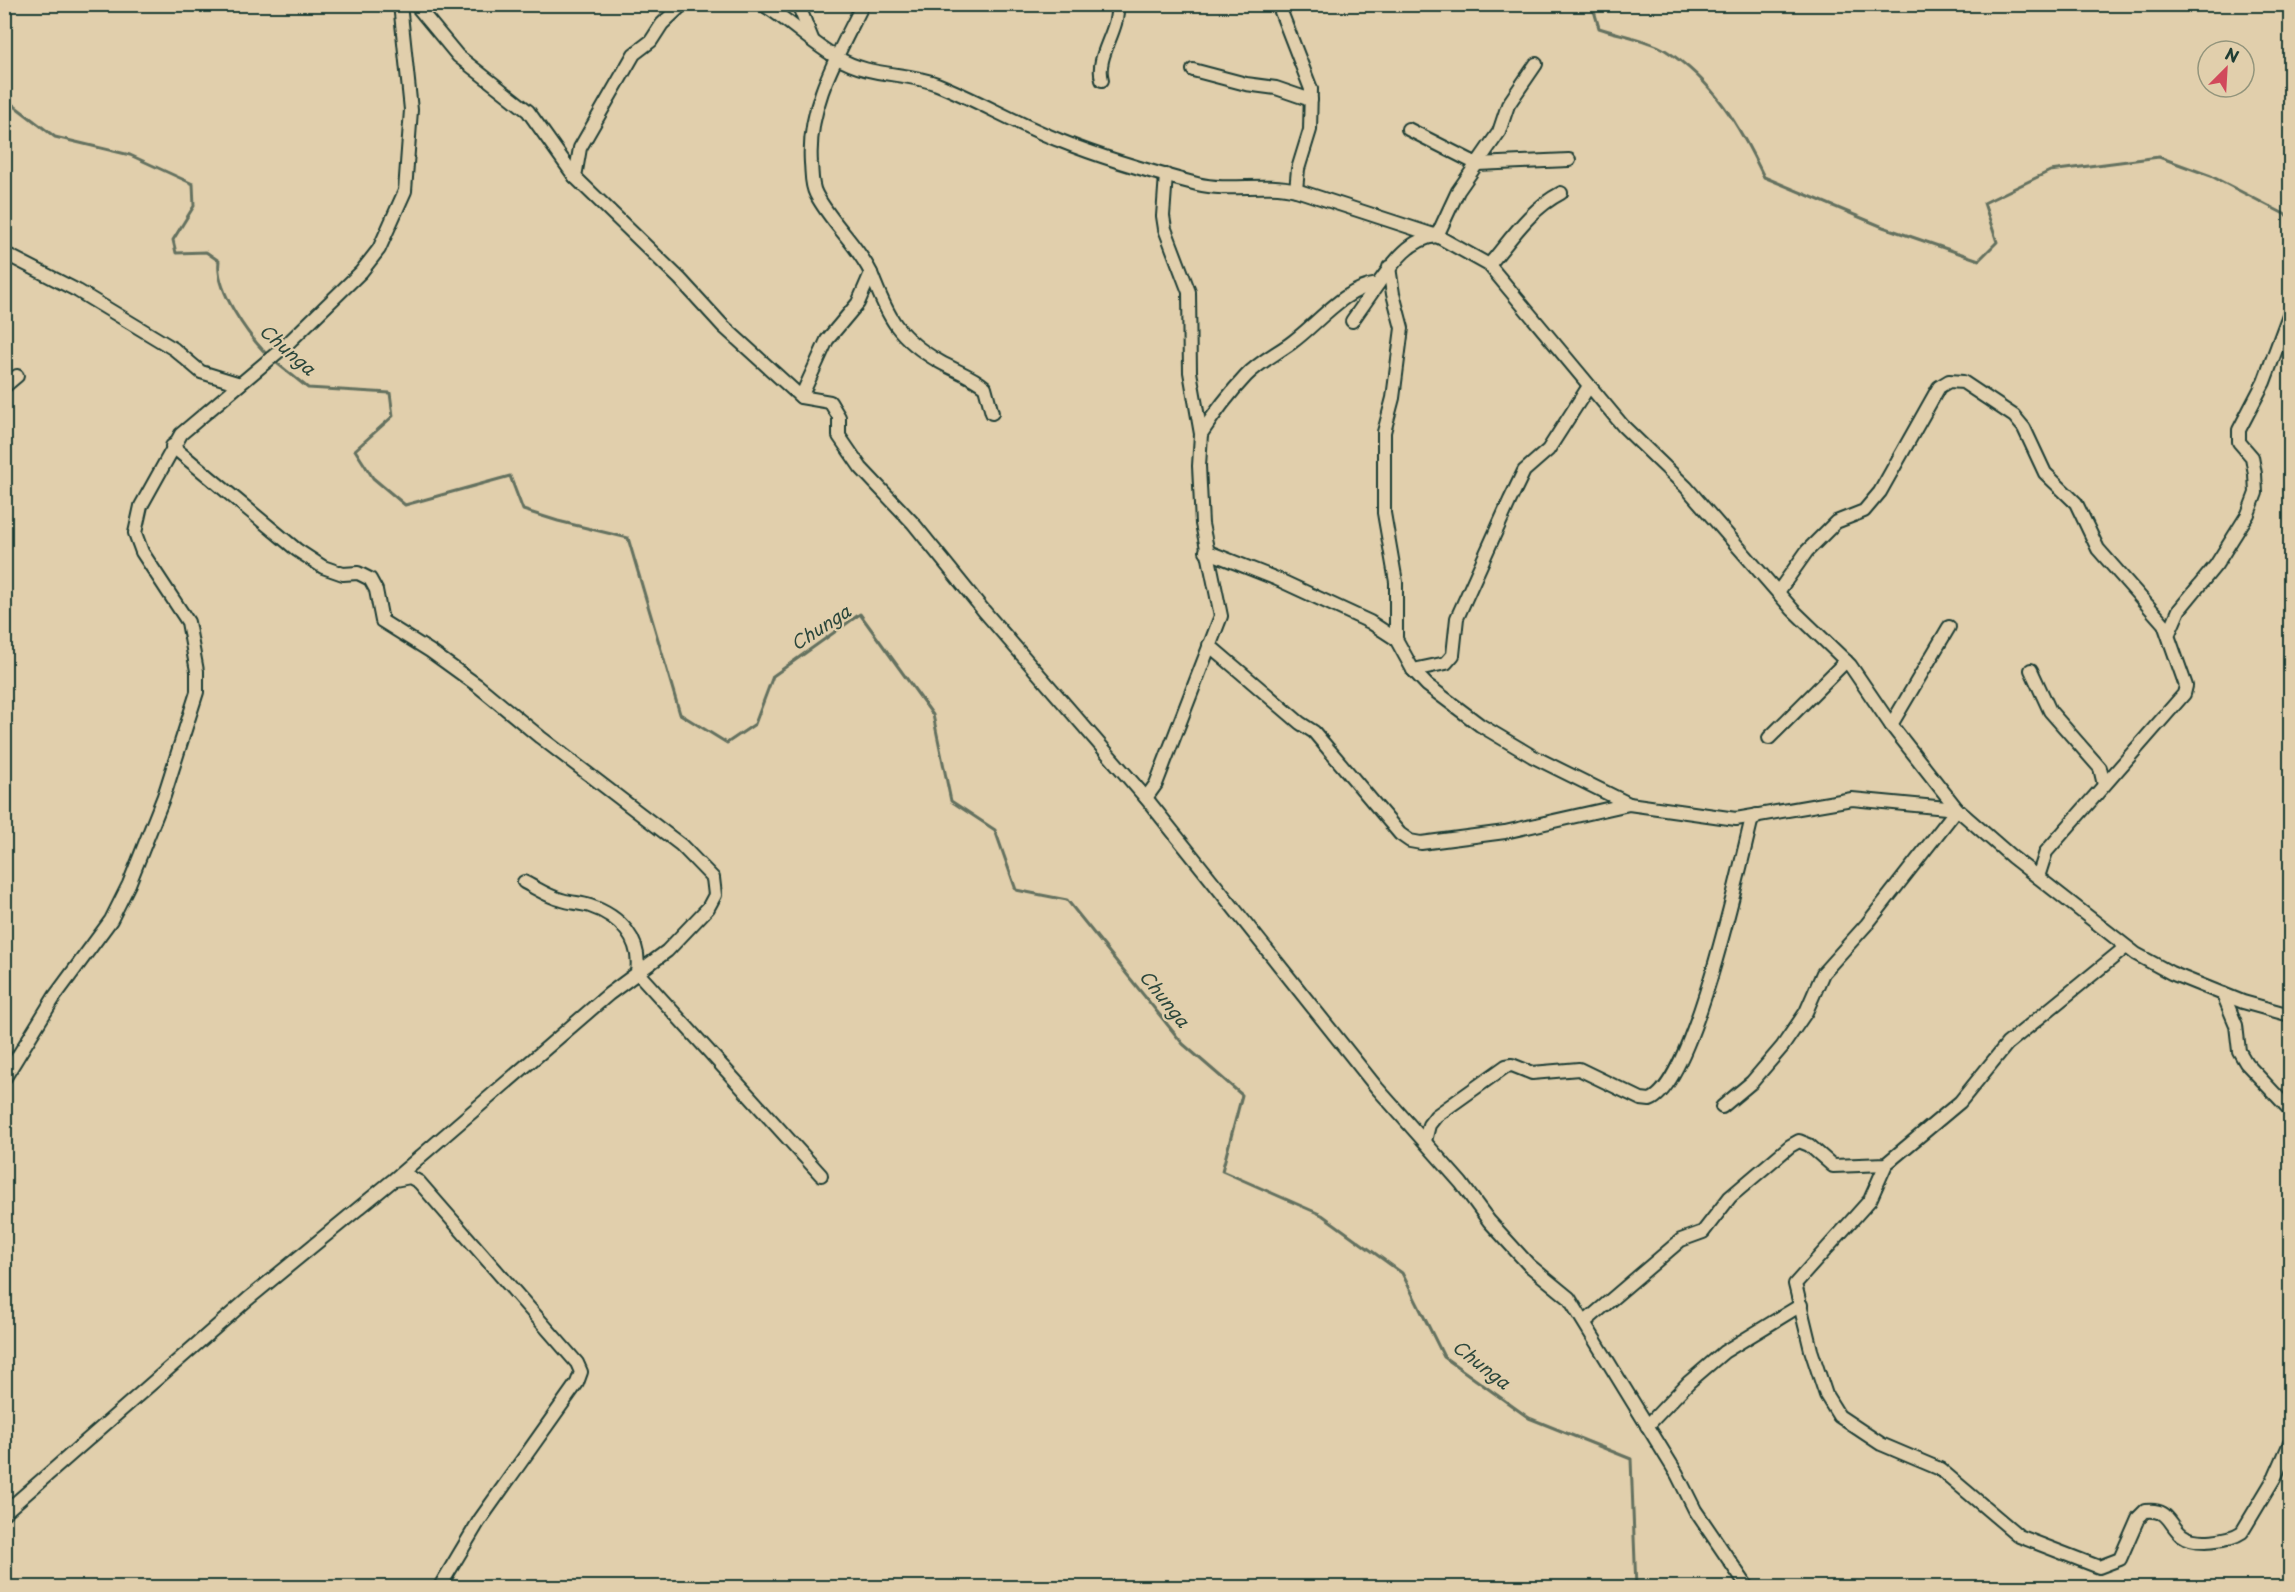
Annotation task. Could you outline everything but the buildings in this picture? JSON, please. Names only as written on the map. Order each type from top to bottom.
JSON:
[{"type":"street","points":[[4,1079],[55,996],[111,920],[129,884],[164,796],[197,692],[197,671],[188,622],[142,552],[135,533],[141,506],[172,446],[181,434],[276,354],[367,264],[378,249],[405,191],[411,110],[400,4]]},
{"type":"street","points":[[415,4],[458,56],[536,119],[575,177],[680,279],[723,326],[801,397],[830,402],[839,417],[839,436],[861,468],[913,523],[984,610],[1146,798],[1377,1088],[1425,1141],[1489,1221],[1529,1265],[1569,1298],[1695,1510],[1748,1587]]},
{"type":"street","points":[[575,177],[580,147],[620,76],[634,54],[651,41],[662,24],[683,4]]},
{"type":"street","points":[[762,4],[836,57],[876,74],[934,83],[1062,142],[1212,187],[1275,186],[1296,190],[1437,236],[1489,265],[1623,426],[1686,487],[1778,592],[1846,661],[1891,725],[1957,809],[2038,877],[2126,946],[2171,973],[2223,994],[2290,1015]]},
{"type":"street","points":[[798,4],[812,40]]},
{"type":"street","points":[[863,4],[836,57],[816,110],[811,134],[813,182],[816,193],[852,242],[871,273],[890,318],[901,334],[932,357],[985,387],[992,413]]},
{"type":"street","points":[[1102,80],[1101,65],[1117,23],[1117,4]]},
{"type":"street","points":[[1278,4],[1307,79],[1311,100],[1310,130],[1298,169],[1296,190]]},
{"type":"street","points":[[1437,236],[1458,191],[1499,132],[1508,105],[1536,64]]},
{"type":"street","points":[[1193,70],[1246,84],[1276,88],[1311,100]]},
{"type":"street","points":[[1408,129],[1477,164],[1569,160]]},
{"type":"street","points":[[1146,798],[1156,784],[1221,616],[1206,551],[1199,496],[1201,434],[1190,372],[1190,292],[1167,237],[1163,216],[1166,175]]},
{"type":"street","points":[[1489,265],[1530,215],[1547,200],[1561,193]]},
{"type":"street","points":[[1352,321],[1389,267],[1423,237],[1437,236]]},
{"type":"street","points":[[4,253],[78,291],[174,349],[201,372],[240,384]]},
{"type":"street","points":[[1389,267],[1402,328],[1393,398],[1384,432],[1384,513],[1396,582],[1396,639]]},
{"type":"street","points":[[801,397],[827,340],[858,303],[871,273]]},
{"type":"street","points":[[1201,434],[1209,421],[1258,365],[1292,342],[1346,296],[1359,288],[1378,284]]},
{"type":"street","points":[[2169,633],[2179,610],[2216,565],[2248,514],[2256,493],[2252,457],[2240,442],[2239,430],[2264,382],[2290,312]]},
{"type":"street","points":[[4,387],[17,376]]},
{"type":"street","points":[[1778,592],[1808,551],[1836,522],[1864,511],[1880,492],[1939,387],[1949,381],[1963,382],[2014,416],[2024,428],[2044,473],[2076,503],[2098,549],[2169,633],[2186,686],[2184,694],[2046,852],[2038,877]]},
{"type":"street","points":[[1413,670],[1446,663],[1453,655],[1457,618],[1524,471],[1548,450],[1589,386]]},
{"type":"street","points":[[4,1513],[248,1299],[392,1181],[637,972],[667,951],[708,908],[715,895],[713,878],[681,845],[540,737],[477,685],[430,651],[382,621],[376,590],[370,579],[358,573],[343,574],[323,567],[297,550],[172,446]]},
{"type":"street","points":[[1206,551],[1277,579],[1370,622],[1396,639],[1413,670],[1427,685],[1480,725],[1532,756],[1629,804],[1736,819],[1852,799],[1912,802],[1957,809]]},
{"type":"street","points":[[1891,725],[1949,627]]},
{"type":"street","points":[[1209,645],[1300,723],[1314,732],[1400,834],[1410,841],[1421,843],[1505,832],[1629,804]]},
{"type":"street","points":[[1768,738],[1846,661]]},
{"type":"street","points":[[2031,670],[2050,711],[2100,768],[2104,785]]},
{"type":"street","points":[[1722,1107],[1752,1082],[1782,1047],[1806,1012],[1823,973],[1867,924],[1957,809]]},
{"type":"street","points":[[1425,1141],[1429,1125],[1436,1116],[1506,1066],[1512,1065],[1532,1073],[1579,1069],[1641,1099],[1650,1100],[1663,1090],[1700,1017],[1751,822],[1757,815]]},
{"type":"street","points":[[524,882],[560,900],[591,906],[615,920],[630,934],[638,948],[637,972],[821,1175]]},
{"type":"street","points":[[2126,946],[2007,1044],[1960,1102],[1886,1164],[1870,1200],[1795,1284],[1811,1350],[1826,1395],[1839,1416],[1881,1444],[1940,1469],[2019,1536],[2092,1566],[2105,1566],[2120,1559],[2145,1510],[2168,1516],[2180,1534],[2189,1538],[2212,1540],[2238,1535],[2258,1508],[2290,1443]]},
{"type":"street","points":[[2223,994],[2236,1025],[2239,1051],[2246,1063],[2290,1110]]},
{"type":"street","points":[[1585,1322],[1681,1240],[1703,1232],[1730,1197],[1799,1141],[1809,1144],[1833,1166],[1886,1164]]},
{"type":"street","points":[[392,1181],[406,1176],[419,1182],[577,1364],[581,1372],[577,1383],[479,1521],[439,1587]]},
{"type":"street","points":[[1647,1426],[1689,1382],[1724,1352],[1800,1305]]},
{"type":"waterway","points":[[1592,4],[1599,28],[1658,46],[1698,76],[1724,106],[1764,177],[1883,227],[1979,260],[1997,242],[1984,203],[2050,171],[2159,157],[2211,176],[2290,217]]},
{"type":"waterway","name":"Chunga","points":[[4,98],[55,137],[130,155],[193,184],[194,206],[173,240],[176,253],[206,252],[219,261],[222,285],[234,312],[268,356]]},
{"type":"waterway","name":"Chunga","points":[[273,360],[308,388],[390,393],[393,416],[355,450],[373,478],[405,505],[510,476],[523,510],[628,538],[680,714],[727,743],[755,724],[773,676],[860,614],[933,715],[951,801],[995,830],[1016,890],[1067,900],[1183,1044],[1242,1095],[1222,1171],[1322,1215],[1402,1273],[1444,1357],[1529,1418],[1631,1459],[1636,1588]]}]
